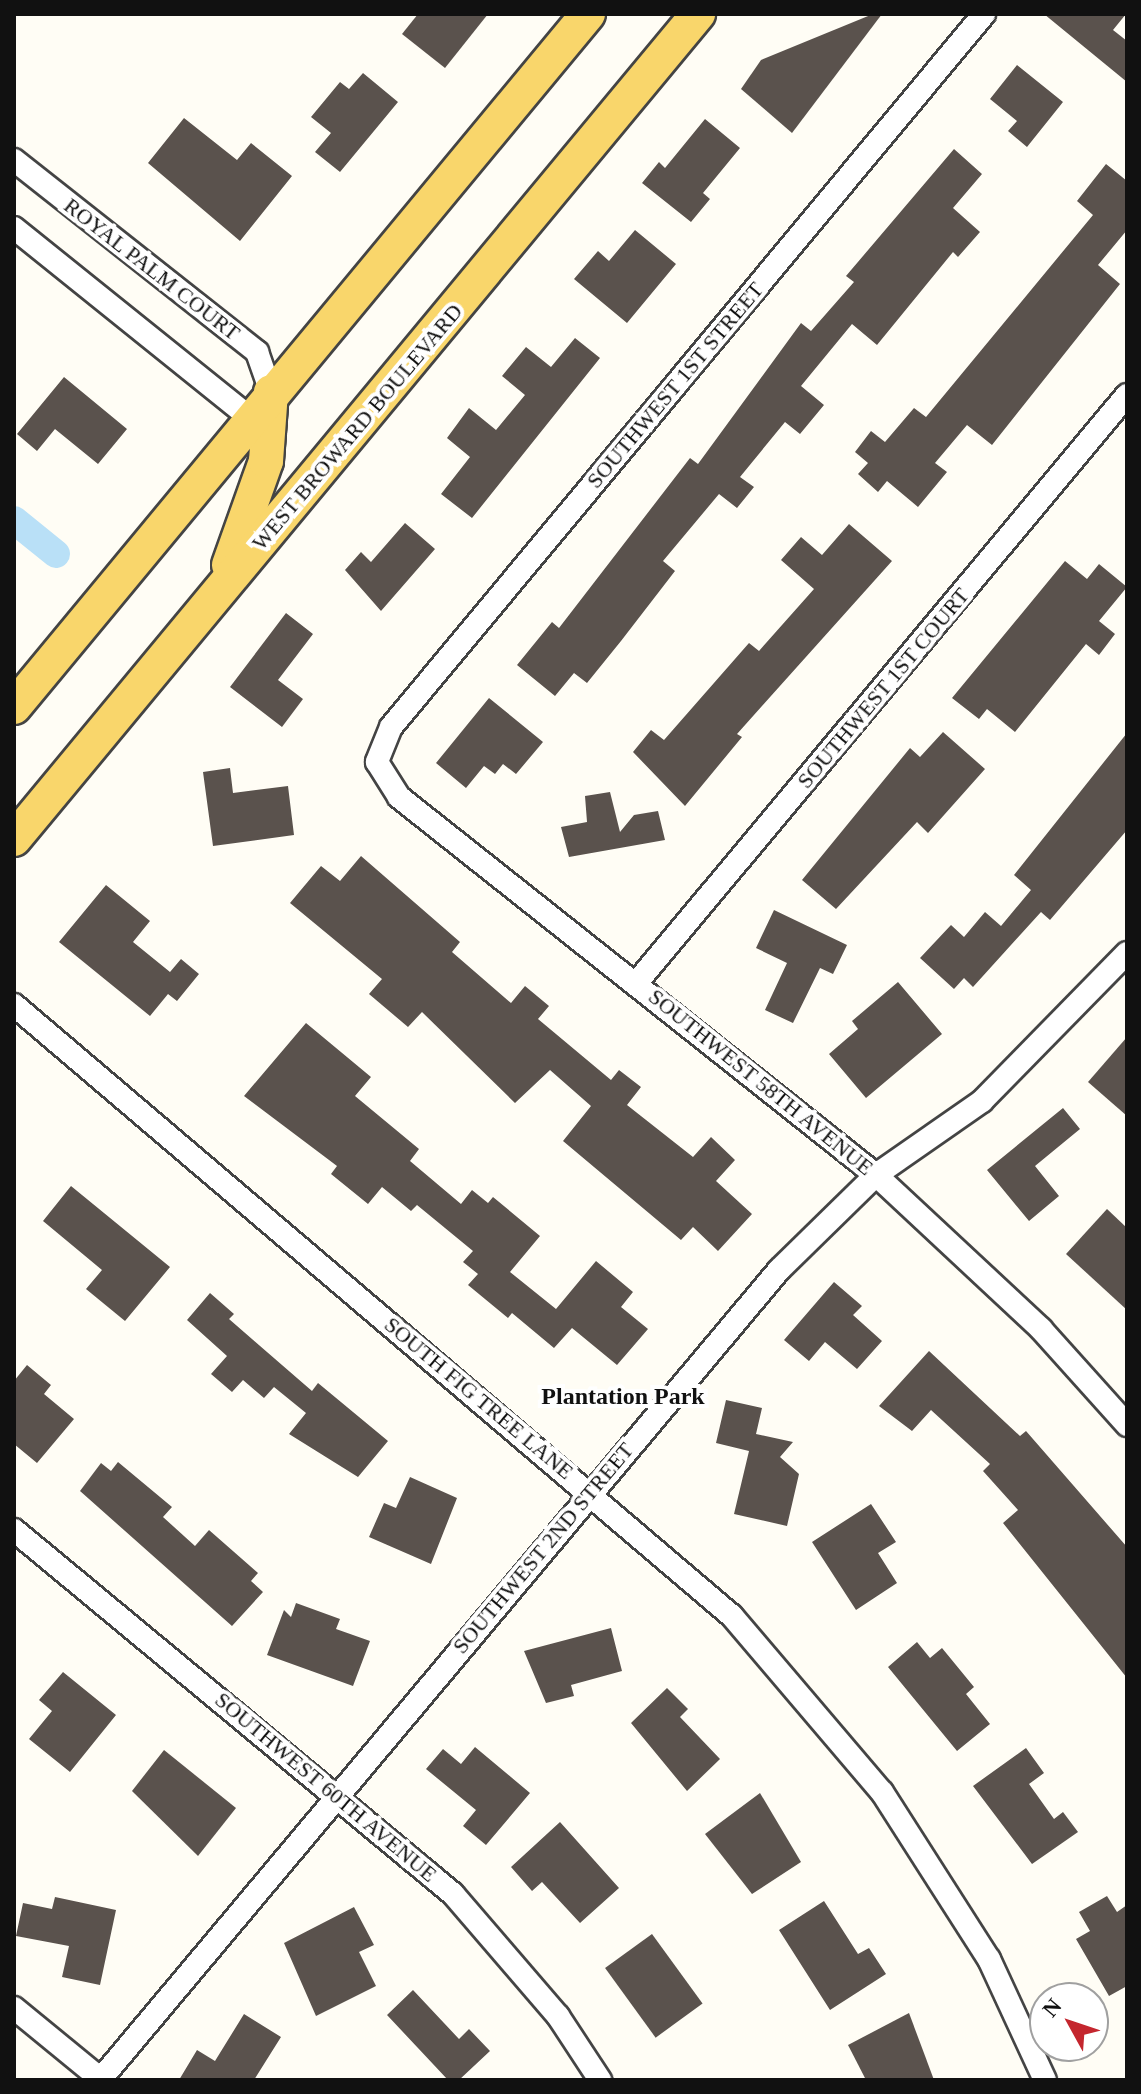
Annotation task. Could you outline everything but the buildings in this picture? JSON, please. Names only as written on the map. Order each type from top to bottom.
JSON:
[{"type":"main road","points":[[14,707],[261,405],[588,14]]},
{"type":"main road","name":"WEST BROWARD BOULEVARD","points":[[14,839],[698,14]]},
{"type":"main road","points":[[215,598],[259,490],[261,405]]},
{"type":"street","name":"SOUTHWEST 1ST STREET","points":[[377,762],[391,727],[984,14]]},
{"type":"street","name":"ROYAL PALM COURT","points":[[14,160],[257,352],[261,405]]},
{"type":"street","points":[[14,228],[261,405]]},
{"type":"street","name":"SOUTHWEST 1ST COURT","points":[[638,981],[1127,395]]},
{"type":"street","name":"SOUTHWEST 58TH AVENUE","points":[[377,762],[399,797],[638,981],[876,1175],[1041,1329],[1127,1425]]},
{"type":"street","name":"SOUTHWEST 2ND STREET","points":[[101,2080],[590,1491],[779,1270],[876,1175],[982,1101],[1127,953]]},
{"type":"street","name":"SOUTH FIG TREE LANE","points":[[14,1005],[590,1491],[732,1616],[882,1792],[989,1959],[1045,2080]]},
{"type":"street","name":"SOUTHWEST 60TH AVENUE","points":[[14,1530],[339,1794],[453,1894],[558,2016],[600,2080]]},
{"type":"street","points":[[14,2008],[101,2080]]},
{"type":"waterway","points":[[14,520],[56,554]]},
{"type":"district","name":"Plantation Park","points":[[623,1397]]}]
